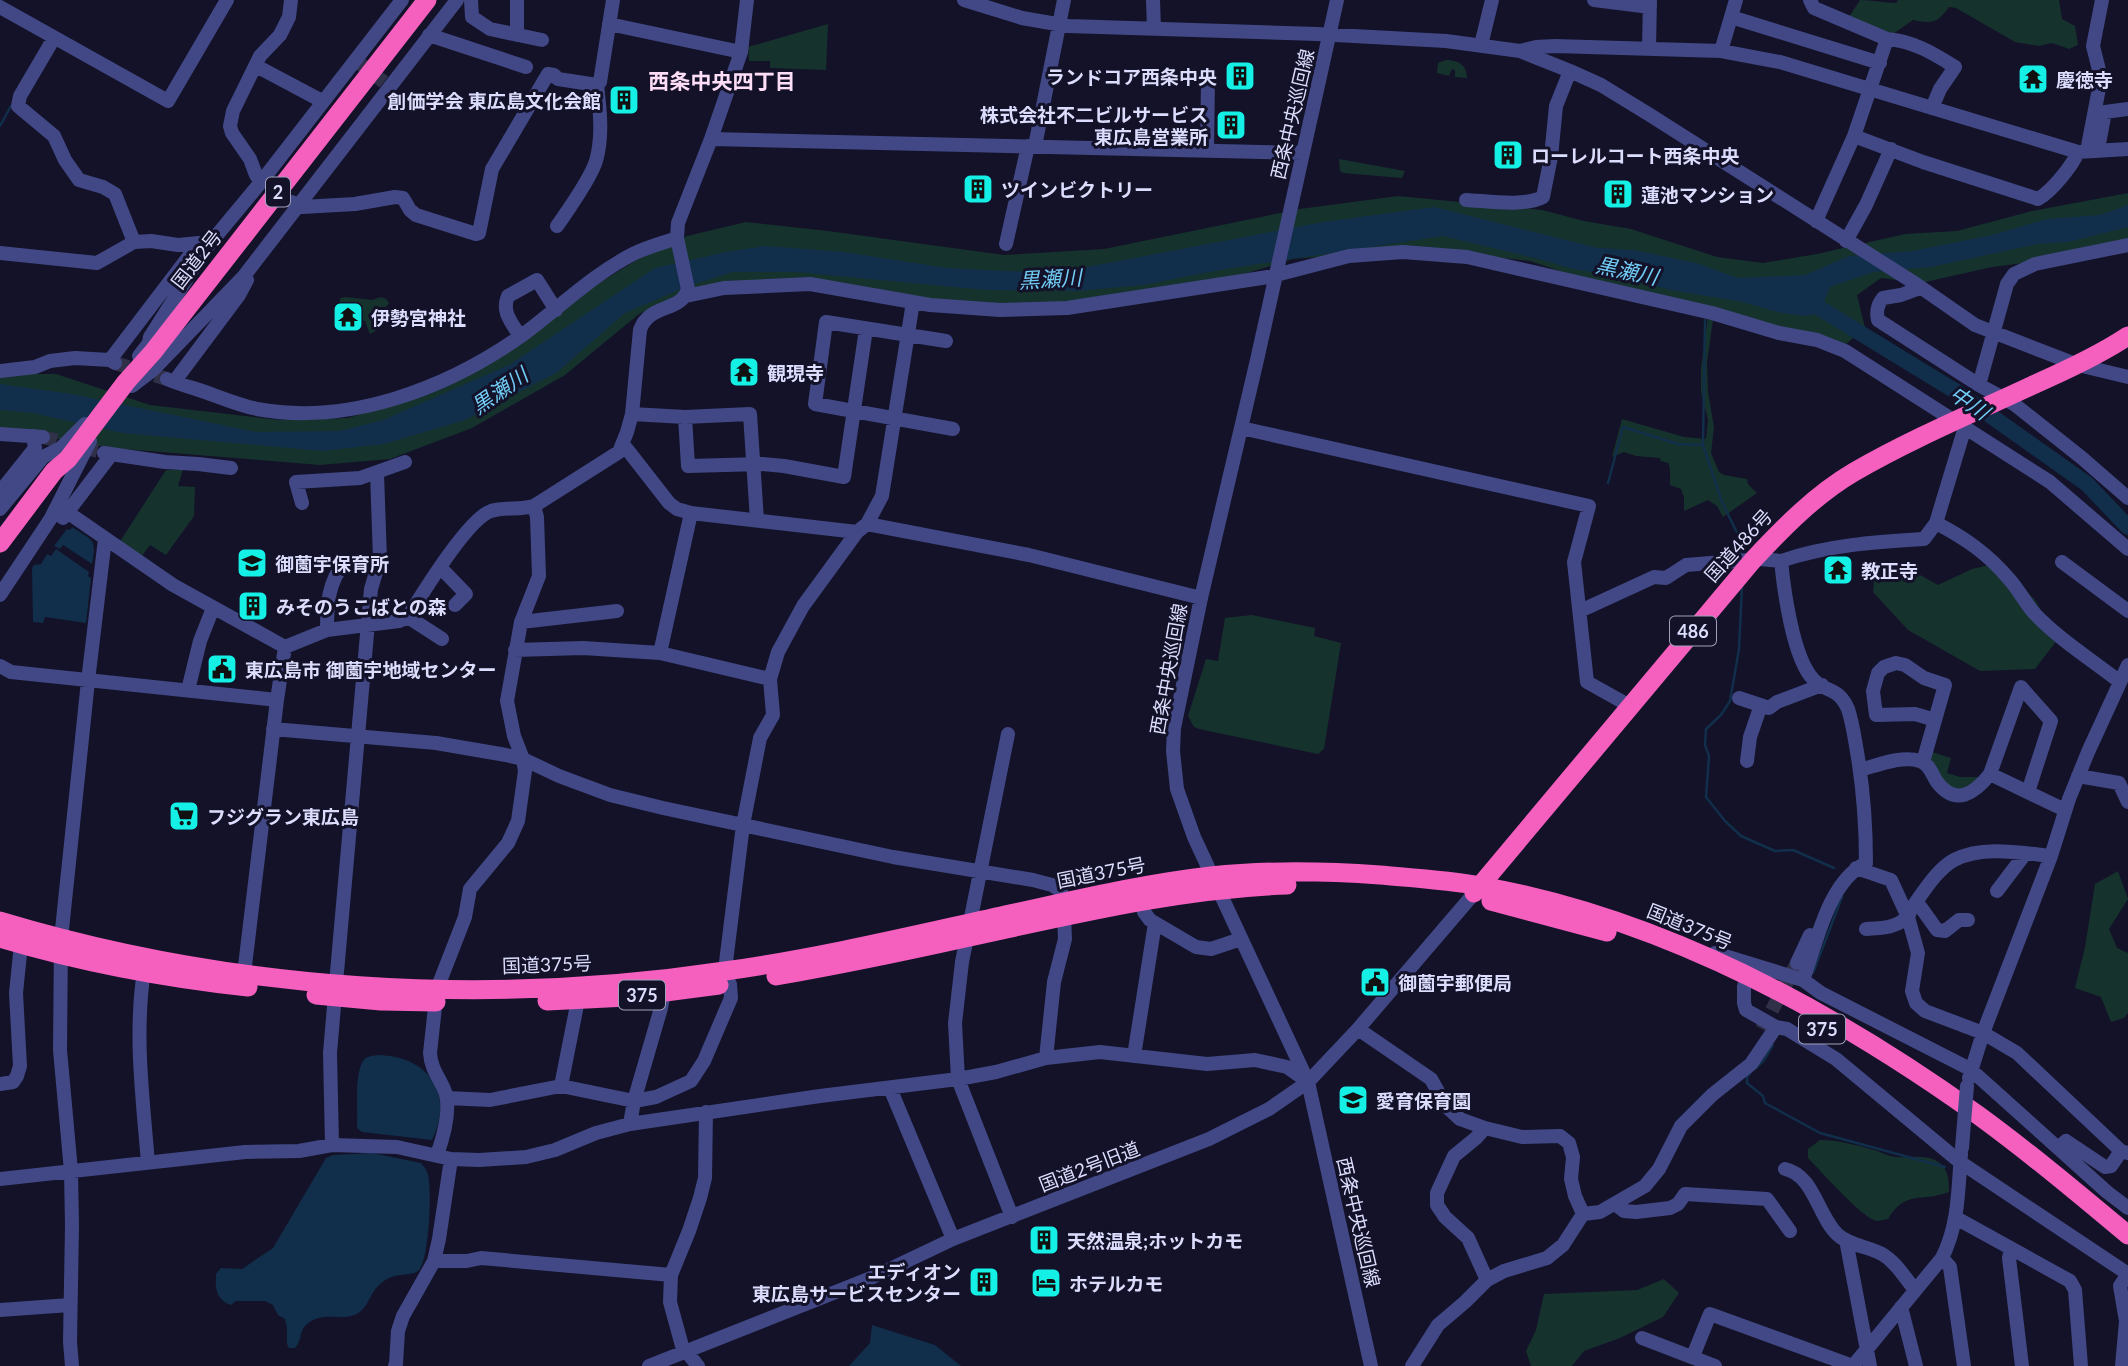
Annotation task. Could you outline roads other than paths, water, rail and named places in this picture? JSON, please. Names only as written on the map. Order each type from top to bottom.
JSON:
[{"type":"highway","name":"国道2号","points":[[0,543],[54,471],[68,459],[127,381],[153,352],[427,0]]},
{"type":"highway","name":"国道486号","points":[[1476,891],[1753,560],[1801,510],[1829,488],[1877,460],[2078,365],[2126,337]]},
{"type":"highway","points":[[0,534],[54,471]]},
{"type":"highway","points":[[0,557],[54,471]]},
{"type":"highway","name":"国道375号","points":[[1064,909],[1141,901],[1215,883]]},
{"type":"highway","name":"国道375号","points":[[0,921],[61,947],[144,971],[219,984],[437,996],[578,1000],[664,993],[853,948],[968,930],[1064,909],[1158,884],[1323,885],[1476,891],[1565,905],[1626,925],[1739,971],[1833,1022],[1918,1074],[1981,1117],[2128,1235]]},
{"type":"highway","name":"国道375号","points":[[1476,891],[1666,952],[1744,986],[1830,1033],[1979,1130],[2128,1249]]},
{"type":"highway","name":"国道375号","points":[[0,938],[21,944],[163,960],[336,990]]},
{"type":"highway","name":"国道375号","points":[[437,996],[728,978]]},
{"type":"street","points":[[0,7],[168,101],[227,0]]},
{"type":"street","points":[[266,181],[256,175],[250,159],[230,126],[233,111],[260,56],[280,35],[289,17],[291,0]]},
{"type":"street","points":[[0,371],[75,358],[112,362],[203,245],[266,181],[322,101],[357,61],[402,0]]},
{"type":"street","points":[[127,381],[153,370],[244,276],[294,203],[457,0]]},
{"type":"street","points":[[471,0],[472,18],[490,29],[542,40]]},
{"type":"street","points":[[517,0],[517,35]]},
{"type":"street","points":[[557,226],[596,162],[600,138],[597,85],[600,82],[613,0]]},
{"type":"street","points":[[687,293],[677,238],[678,223],[741,52],[747,0]]},
{"type":"street","points":[[964,0],[1022,18],[1059,24],[1446,41],[1520,51],[1601,85],[1975,325],[2078,365],[2125,377]]},
{"type":"street","points":[[1006,244],[1032,146],[1064,0]]},
{"type":"street","points":[[1153,0],[1154,29]]},
{"type":"street","name":"西条中央巡回線","points":[[1337,0],[1200,598],[1174,727],[1174,770],[1183,809],[1308,1082],[1371,1366]]},
{"type":"street","points":[[1481,45],[1492,0]]},
{"type":"street","points":[[1594,0],[1650,4],[1649,48]]},
{"type":"street","points":[[1721,51],[1736,0]]},
{"type":"street","points":[[1810,0],[1814,8],[1887,38],[1920,47],[1955,67],[1940,89],[1932,108]]},
{"type":"street","points":[[2088,151],[2101,78],[2093,46],[2102,0]]},
{"type":"street","points":[[1731,17],[1880,63]]},
{"type":"street","points":[[609,24],[741,52]]},
{"type":"street","points":[[429,35],[526,66]]},
{"type":"street","points":[[54,38],[20,96],[18,106],[54,135],[65,160],[79,180],[103,187],[115,194],[134,242]]},
{"type":"street","points":[[1816,221],[1854,136],[1887,38]]},
{"type":"street","points":[[1520,51],[1555,46],[1721,51],[1780,62],[2088,151],[2128,149]]},
{"type":"street","points":[[256,66],[322,101]]},
{"type":"street","points":[[1466,200],[1525,202],[1543,197],[1552,158],[1556,106],[1570,71]]},
{"type":"street","points":[[294,203],[355,204],[402,198],[416,215],[476,234],[482,228],[492,169],[548,74],[558,79],[597,85]]},
{"type":"street","points":[[1207,150],[1208,80]]},
{"type":"street","points":[[1854,136],[1973,179],[2038,199],[2045,195],[2075,160],[2088,151],[2105,113],[2128,109]]},
{"type":"street","points":[[711,139],[1303,153]]},
{"type":"street","points":[[1846,241],[1866,205],[1891,149]]},
{"type":"street","points":[[244,276],[247,280],[239,295],[171,381],[258,409],[307,413],[362,407],[423,389],[487,358],[622,261],[677,238]]},
{"type":"street","points":[[0,253],[97,263],[134,242],[203,245]]},
{"type":"street","points":[[1979,385],[2007,284],[2014,274],[2035,264],[2128,244]]},
{"type":"street","points":[[127,381],[203,245]]},
{"type":"street","points":[[285,647],[327,630],[398,621],[408,617],[449,554],[482,516],[492,510],[534,506],[614,457],[623,444],[632,414],[643,321],[650,314],[679,302],[687,293],[724,288],[810,284],[913,302],[1000,310],[1067,308],[1276,275],[1349,256],[1403,252],[1467,257],[1712,313],[1779,333],[1817,340],[1845,351],[1961,422],[2050,482],[2128,549]]},
{"type":"street","points":[[520,336],[506,315],[505,302],[508,296],[537,281],[556,310]]},
{"type":"street","points":[[1918,286],[1901,295],[1883,298],[1877,306],[1878,320],[2002,400],[2014,404],[2128,498]]},
{"type":"street","points":[[447,1098],[490,1100],[561,1086],[634,1101],[656,1097],[691,1082],[704,1061],[731,998],[726,962],[743,825],[760,738],[773,715],[770,679],[778,652],[803,606],[862,528],[881,496],[913,302]]},
{"type":"street","points":[[947,341],[826,322],[815,404],[953,429]]},
{"type":"street","points":[[685,417],[688,466],[784,466],[844,477],[866,329]]},
{"type":"street","points":[[2125,377],[2114,366],[2113,356],[2126,337]]},
{"type":"street","points":[[2031,386],[2044,376],[2047,368],[2047,359],[2040,351]]},
{"type":"street","points":[[632,414],[685,417],[750,414],[757,520]]},
{"type":"street","points":[[1580,611],[1654,578],[1666,578],[1686,565],[1753,560],[1781,561],[1864,542],[1924,539],[1936,523],[1961,422]]},
{"type":"street","points":[[1241,428],[1589,506],[1574,562],[1587,682],[1630,706]]},
{"type":"street","points":[[0,509],[43,457],[87,432]]},
{"type":"street","points":[[0,595],[66,491],[87,432]]},
{"type":"street","points":[[0,434],[38,437],[35,447],[0,492]]},
{"type":"street","points":[[623,444],[669,503],[677,509],[691,513],[862,528],[1029,555],[1200,598]]},
{"type":"street","points":[[31,549],[39,555],[106,454],[231,468]]},
{"type":"street","points":[[302,503],[296,482],[360,478],[405,462]]},
{"type":"street","points":[[332,1145],[330,1053],[371,589],[380,559],[377,473]]},
{"type":"street","points":[[395,1366],[398,1331],[434,1261],[439,1239],[447,1098],[431,1064],[437,996],[465,917],[470,889],[508,843],[518,821],[525,771],[507,701],[521,622],[539,576],[537,517],[534,506]]},
{"type":"street","points":[[67,512],[167,582],[285,647]]},
{"type":"street","points":[[660,653],[691,513]]},
{"type":"street","points":[[1936,523],[1963,537],[1985,553],[2035,613],[2120,682]]},
{"type":"street","points":[[72,1366],[71,1171],[60,1051],[61,947],[105,539]]},
{"type":"street","points":[[327,630],[327,609],[332,582],[338,570],[346,561],[377,571]]},
{"type":"street","points":[[1781,561],[1783,584],[1801,664],[1815,681],[1838,692],[1847,707],[1860,770],[1866,832],[1866,863],[1856,868],[1842,882],[1829,906],[1803,980]]},
{"type":"street","points":[[2062,562],[2128,611]]},
{"type":"street","points":[[440,568],[466,594],[455,605]]},
{"type":"street","points":[[188,690],[200,642],[213,608]]},
{"type":"street","points":[[521,622],[617,611]]},
{"type":"street","points":[[408,617],[442,639]]},
{"type":"street","points":[[244,974],[285,647]]},
{"type":"street","points":[[515,650],[583,648],[660,653],[770,679]]},
{"type":"street","points":[[1923,762],[1935,720],[1945,684],[1924,678],[1905,665],[1896,663],[1884,667],[1878,673],[1874,691],[1876,715],[1915,714],[1935,720]]},
{"type":"street","points":[[1693,1356],[1710,1314],[1853,1366],[1942,1258],[1951,1240],[1956,1218],[1970,1069],[2051,856],[2064,810],[2128,665]]},
{"type":"street","points":[[0,666],[11,672],[277,700]]},
{"type":"street","points":[[1738,698],[1769,708],[1777,702],[1822,685]]},
{"type":"street","points":[[1860,770],[1900,760],[1918,760],[1926,763],[1947,793],[1962,796],[1974,792],[1990,774],[2021,687],[2051,721],[2028,792]]},
{"type":"street","points":[[1747,761],[1750,737],[1761,705]]},
{"type":"street","points":[[274,729],[436,743],[523,759],[610,795],[893,857],[1052,885],[1060,891],[1064,909],[1065,939],[1054,982],[1046,1058]]},
{"type":"street","points":[[1009,734],[968,930],[959,982],[956,1023],[958,1079],[1012,1216]]},
{"type":"street","points":[[1990,774],[2064,810]]},
{"type":"street","points":[[2078,776],[2119,783],[2128,802]]},
{"type":"street","points":[[1866,929],[1898,925],[1908,916],[1943,869],[1954,860],[1970,854],[1992,852],[2051,856]]},
{"type":"street","points":[[1997,891],[2025,853]]},
{"type":"street","points":[[1856,868],[1891,880],[1908,916],[1918,953],[1912,990],[1916,1003],[1924,1010],[1983,1033],[2017,1053],[2125,1152],[2111,1166],[2105,1167],[2066,1141],[2058,1148]]},
{"type":"street","name":"国道2号旧道","points":[[649,1366],[693,1361],[953,1239],[1209,1139],[1269,1109],[1308,1082],[1358,1029],[1476,891]]},
{"type":"street","points":[[1141,901],[1150,920],[1188,943],[1211,949],[1241,939]]},
{"type":"street","points":[[1917,902],[1937,930],[1945,931],[1959,920],[1968,920]]},
{"type":"street","points":[[1797,963],[1823,908],[1829,906]]},
{"type":"street","points":[[1133,1056],[1155,923]]},
{"type":"street","points":[[0,1084],[13,1082],[20,1066],[16,993],[21,944]]},
{"type":"street","points":[[1688,949],[1700,948],[1803,980],[1821,993],[1970,1069],[2128,1208]]},
{"type":"street","points":[[144,971],[140,1036],[148,1163]]},
{"type":"street","points":[[1744,986],[1746,1010],[1769,1028],[1787,1029],[1836,1059],[1961,1155],[2128,1273],[2120,1286],[2126,1321],[2122,1366]]},
{"type":"street","points":[[630,1124],[664,993]]},
{"type":"street","points":[[561,1086],[578,1000]]},
{"type":"street","points":[[1583,1214],[1600,1212],[1645,1186],[1659,1168],[1681,1126],[1751,1064],[1769,1028]]},
{"type":"street","points":[[1358,1029],[1432,1079],[1446,1106],[1461,1119],[1522,1137],[1560,1136],[1569,1143],[1573,1157],[1571,1179],[1583,1214]]},
{"type":"street","points":[[0,1179],[332,1145],[397,1147],[444,1157],[480,1160],[526,1157],[630,1124],[958,1079],[1046,1058],[1100,1052],[1207,1064],[1255,1060],[1287,1067],[1308,1082]]},
{"type":"street","points":[[890,1088],[953,1239]]},
{"type":"street","points":[[693,1361],[682,1346],[670,1302],[671,1275],[690,1231],[705,1178],[706,1112]]},
{"type":"street","points":[[1485,1128],[1454,1156],[1437,1193],[1437,1205],[1445,1217],[1468,1238],[1487,1280]]},
{"type":"street","points":[[1785,1169],[1795,1171],[1806,1184],[1836,1234],[1892,1260],[1915,1290]]},
{"type":"street","points":[[1615,1204],[1624,1211],[1636,1212],[1670,1208],[1678,1204],[1685,1194],[1767,1199],[1790,1231]]},
{"type":"street","points":[[1412,1366],[1438,1325],[1487,1280],[1504,1271],[1547,1258],[1563,1245],[1583,1214]]},
{"type":"street","points":[[1956,1218],[2070,1281],[2075,1290],[2081,1366]]},
{"type":"street","points":[[1846,1240],[1870,1366]]},
{"type":"street","points":[[2011,1249],[2009,1258],[2022,1366]]},
{"type":"street","points":[[434,1261],[467,1261],[481,1258],[671,1275]]},
{"type":"street","points":[[1942,1258],[1950,1267],[1964,1366]]},
{"type":"street","points":[[0,1310],[70,1305]]},
{"type":"street","points":[[1901,1307],[1916,1366]]},
{"type":"street","points":[[1642,1338],[1715,1366]]},
{"type":"water","name":"黒瀬川","points":[[2128,205],[2128,227],[2068,242],[2038,244],[1931,267],[1873,272],[1830,287],[1820,313],[1805,316],[1569,268],[1443,236],[1225,269],[1143,285],[1077,291],[986,290],[796,272],[733,272],[688,286],[625,313],[556,373],[465,420],[384,444],[323,451],[122,433],[33,413],[0,410],[0,384],[72,394],[256,432],[340,431],[383,420],[509,365],[655,268],[766,246],[844,252],[947,268],[1030,272],[1082,268],[1323,222],[1435,207],[1598,248],[1634,250],[1696,263],[1738,278],[1805,275],[1849,256],[1912,251],[1992,235],[2047,219],[2100,215]]},
{"type":"water","points":[[72,527],[92,541],[92,564],[63,545],[60,549],[54,546],[67,529]]},
{"type":"water","points":[[56,549],[89,572],[88,576],[91,578],[86,623],[45,617],[43,623],[33,622],[32,568],[41,564],[47,554],[51,556]]},
{"type":"water","points":[[378,1055],[411,1062],[432,1080],[440,1107],[432,1140],[362,1132],[357,1128],[357,1084],[360,1067],[369,1056]]},
{"type":"water","points":[[372,1153],[421,1163],[427,1171],[430,1192],[429,1223],[422,1265],[414,1273],[385,1280],[357,1314],[312,1321],[304,1327],[295,1348],[289,1348],[285,1319],[278,1315],[273,1305],[265,1301],[236,1301],[231,1305],[226,1303],[218,1293],[216,1274],[221,1268],[242,1269],[273,1248],[326,1158],[333,1155]]},
{"type":"water","points":[[872,1325],[935,1345],[961,1366],[849,1366],[870,1343]]},
{"type":"waterway","points":[[0,126],[11,106]]},
{"type":"waterway","name":"中川","points":[[1803,298],[1960,394],[2087,484],[2128,527]]},
{"type":"waterway","points":[[1705,320],[1703,445],[1722,502],[1740,539],[1741,556]]},
{"type":"waterway","points":[[1608,483],[1623,427],[1678,444],[1703,445]]},
{"type":"waterway","points":[[1742,586],[1739,649],[1730,701],[1721,715],[1706,729],[1705,745],[1709,756],[1706,797],[1741,836],[1775,851],[1793,850],[1834,868]]},
{"type":"waterway","points":[[1813,973],[1842,897]]},
{"type":"waterway","points":[[1756,1068],[1773,1045]]},
{"type":"waterway","points":[[1751,1072],[1747,1083],[1763,1096],[1765,1103],[1820,1133],[1945,1167]]},
{"type":"tunnel","points":[[359,63],[384,82]]},
{"type":"tunnel","points":[[115,363],[167,379]]},
{"type":"tunnel","points":[[43,437],[102,452]]},
{"type":"tunnel","points":[[1762,1029],[1797,963]]},
{"type":"place","name":"ランドコア西条中央","points":[[1240,76]]},
{"type":"place","name":"慶徳寺","points":[[2033,79]]},
{"type":"place","name":"創価学会 東広島文化会館","points":[[624,100]]},
{"type":"place","name":"株式会社不二ビルサービス 東広島営業所","points":[[1231,125]]},
{"type":"place","name":"ローレルコート西条中央","points":[[1508,155]]},
{"type":"place","name":"ツインビクトリー","points":[[978,189]]},
{"type":"place","name":"蓮池マンション","points":[[1618,194]]},
{"type":"place","name":"伊勢宮神社","points":[[348,317]]},
{"type":"place","name":"観現寺","points":[[744,372]]},
{"type":"place","name":"御薗宇保育所","points":[[252,563]]},
{"type":"place","name":"教正寺","points":[[1838,570]]},
{"type":"place","name":"みそのうこばとの森","points":[[253,606]]},
{"type":"place","name":"東広島市 御薗宇地域センター","points":[[222,669]]},
{"type":"place","name":"フジグラン東広島","points":[[184,816]]},
{"type":"place","name":"御薗宇郵便局","points":[[1375,982]]},
{"type":"place","name":"愛育保育園","points":[[1353,1100]]},
{"type":"place","name":"天然温泉;ホットカモ","points":[[1044,1240]]},
{"type":"place","name":"エディオン 東広島サービスセンター","points":[[984,1282]]},
{"type":"place","name":"ホテルカモ","points":[[1046,1283]]},
{"type":"district","name":"西条中央四丁目","points":[[722,80]]}]
